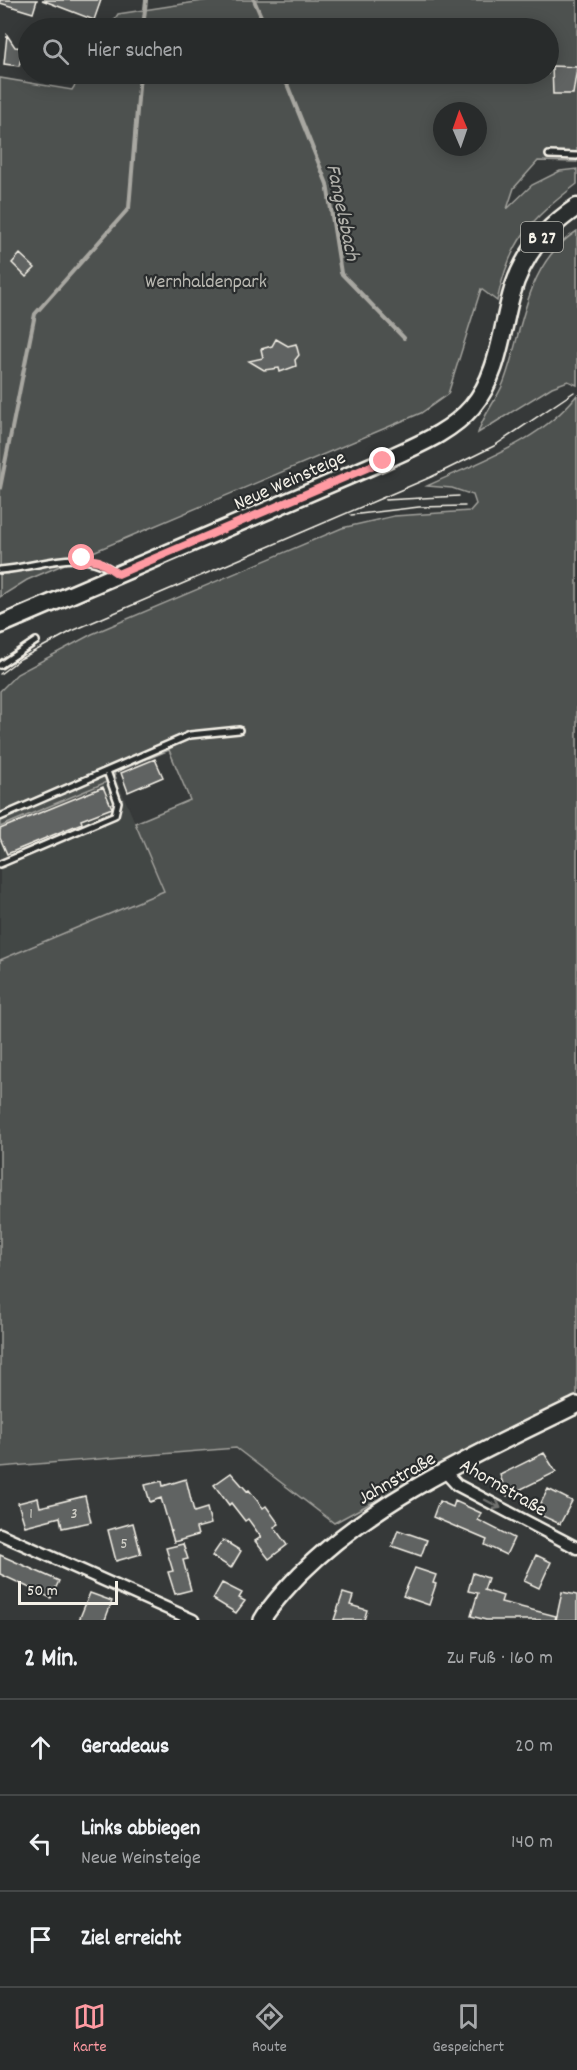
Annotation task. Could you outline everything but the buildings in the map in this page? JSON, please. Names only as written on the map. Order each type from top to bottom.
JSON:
[{"type":"main road","name":"Neue Weinsteige","points":[[0,625],[372,465],[444,432],[458,422],[483,392],[492,373],[511,295],[528,256],[558,220],[577,207]]},
{"type":"main road","name":"Jahnstraße","points":[[262,1620],[284,1591],[335,1542],[383,1507],[445,1472],[577,1405]]},
{"type":"street","name":"Ahornstraße","points":[[445,1472],[457,1485],[577,1548]]},
{"type":"street","points":[[0,1534],[193,1620]]},
{"type":"lane","points":[[549,155],[577,156]]},
{"type":"lane","points":[[0,570],[82,558],[99,561],[118,574]]},
{"type":"lane","points":[[0,665],[36,641]]},
{"type":"lane","points":[[0,817],[190,735],[239,730]]},
{"type":"lane","points":[[0,864],[115,815],[118,802],[107,771]]},
{"type":"shaded area","points":[[116,778],[164,891],[0,960],[0,827]]},
{"type":"green space","name":"Wernhaldenpark","points":[[209,0],[577,0],[577,162],[538,161],[514,188],[507,209],[532,185],[560,171],[577,169],[577,184],[534,221],[515,247],[502,280],[497,301],[481,289],[448,394],[421,413],[27,580],[0,597],[0,78],[18,81],[18,84],[36,84],[72,90],[76,84],[559,84],[559,18],[115,18],[118,14]]},
{"type":"green space","points":[[577,231],[577,385],[568,381],[552,387],[478,433],[503,384],[535,280],[559,245]]},
{"type":"green space","points":[[577,395],[577,1397],[456,1457],[334,1523],[236,1448],[0,1467],[0,960],[164,891],[135,823],[190,800],[169,750],[114,773],[116,778],[0,827],[0,691],[17,674],[92,634],[342,528],[394,516],[470,511],[476,504],[473,495],[452,488],[427,486],[527,438],[545,426]]},
{"type":"waterway","points":[[144,18],[146,0]]},
{"type":"waterway","name":"Fangelsbach","points":[[254,0],[262,18]]},
{"type":"waterway","points":[[0,488],[35,314],[129,208],[139,84]]},
{"type":"waterway","name":"Fangelsbach","points":[[287,84],[327,184],[341,273],[404,338]]},
{"type":"tram line","points":[[0,674],[20,659],[72,631],[431,477],[494,446],[574,392]]},
{"type":"tram line","points":[[385,500],[459,496]]},
{"type":"tram line","points":[[351,515],[419,507],[465,506]]},
{"type":"route","points":[[82,558],[99,561],[118,574],[383,461]]}]
